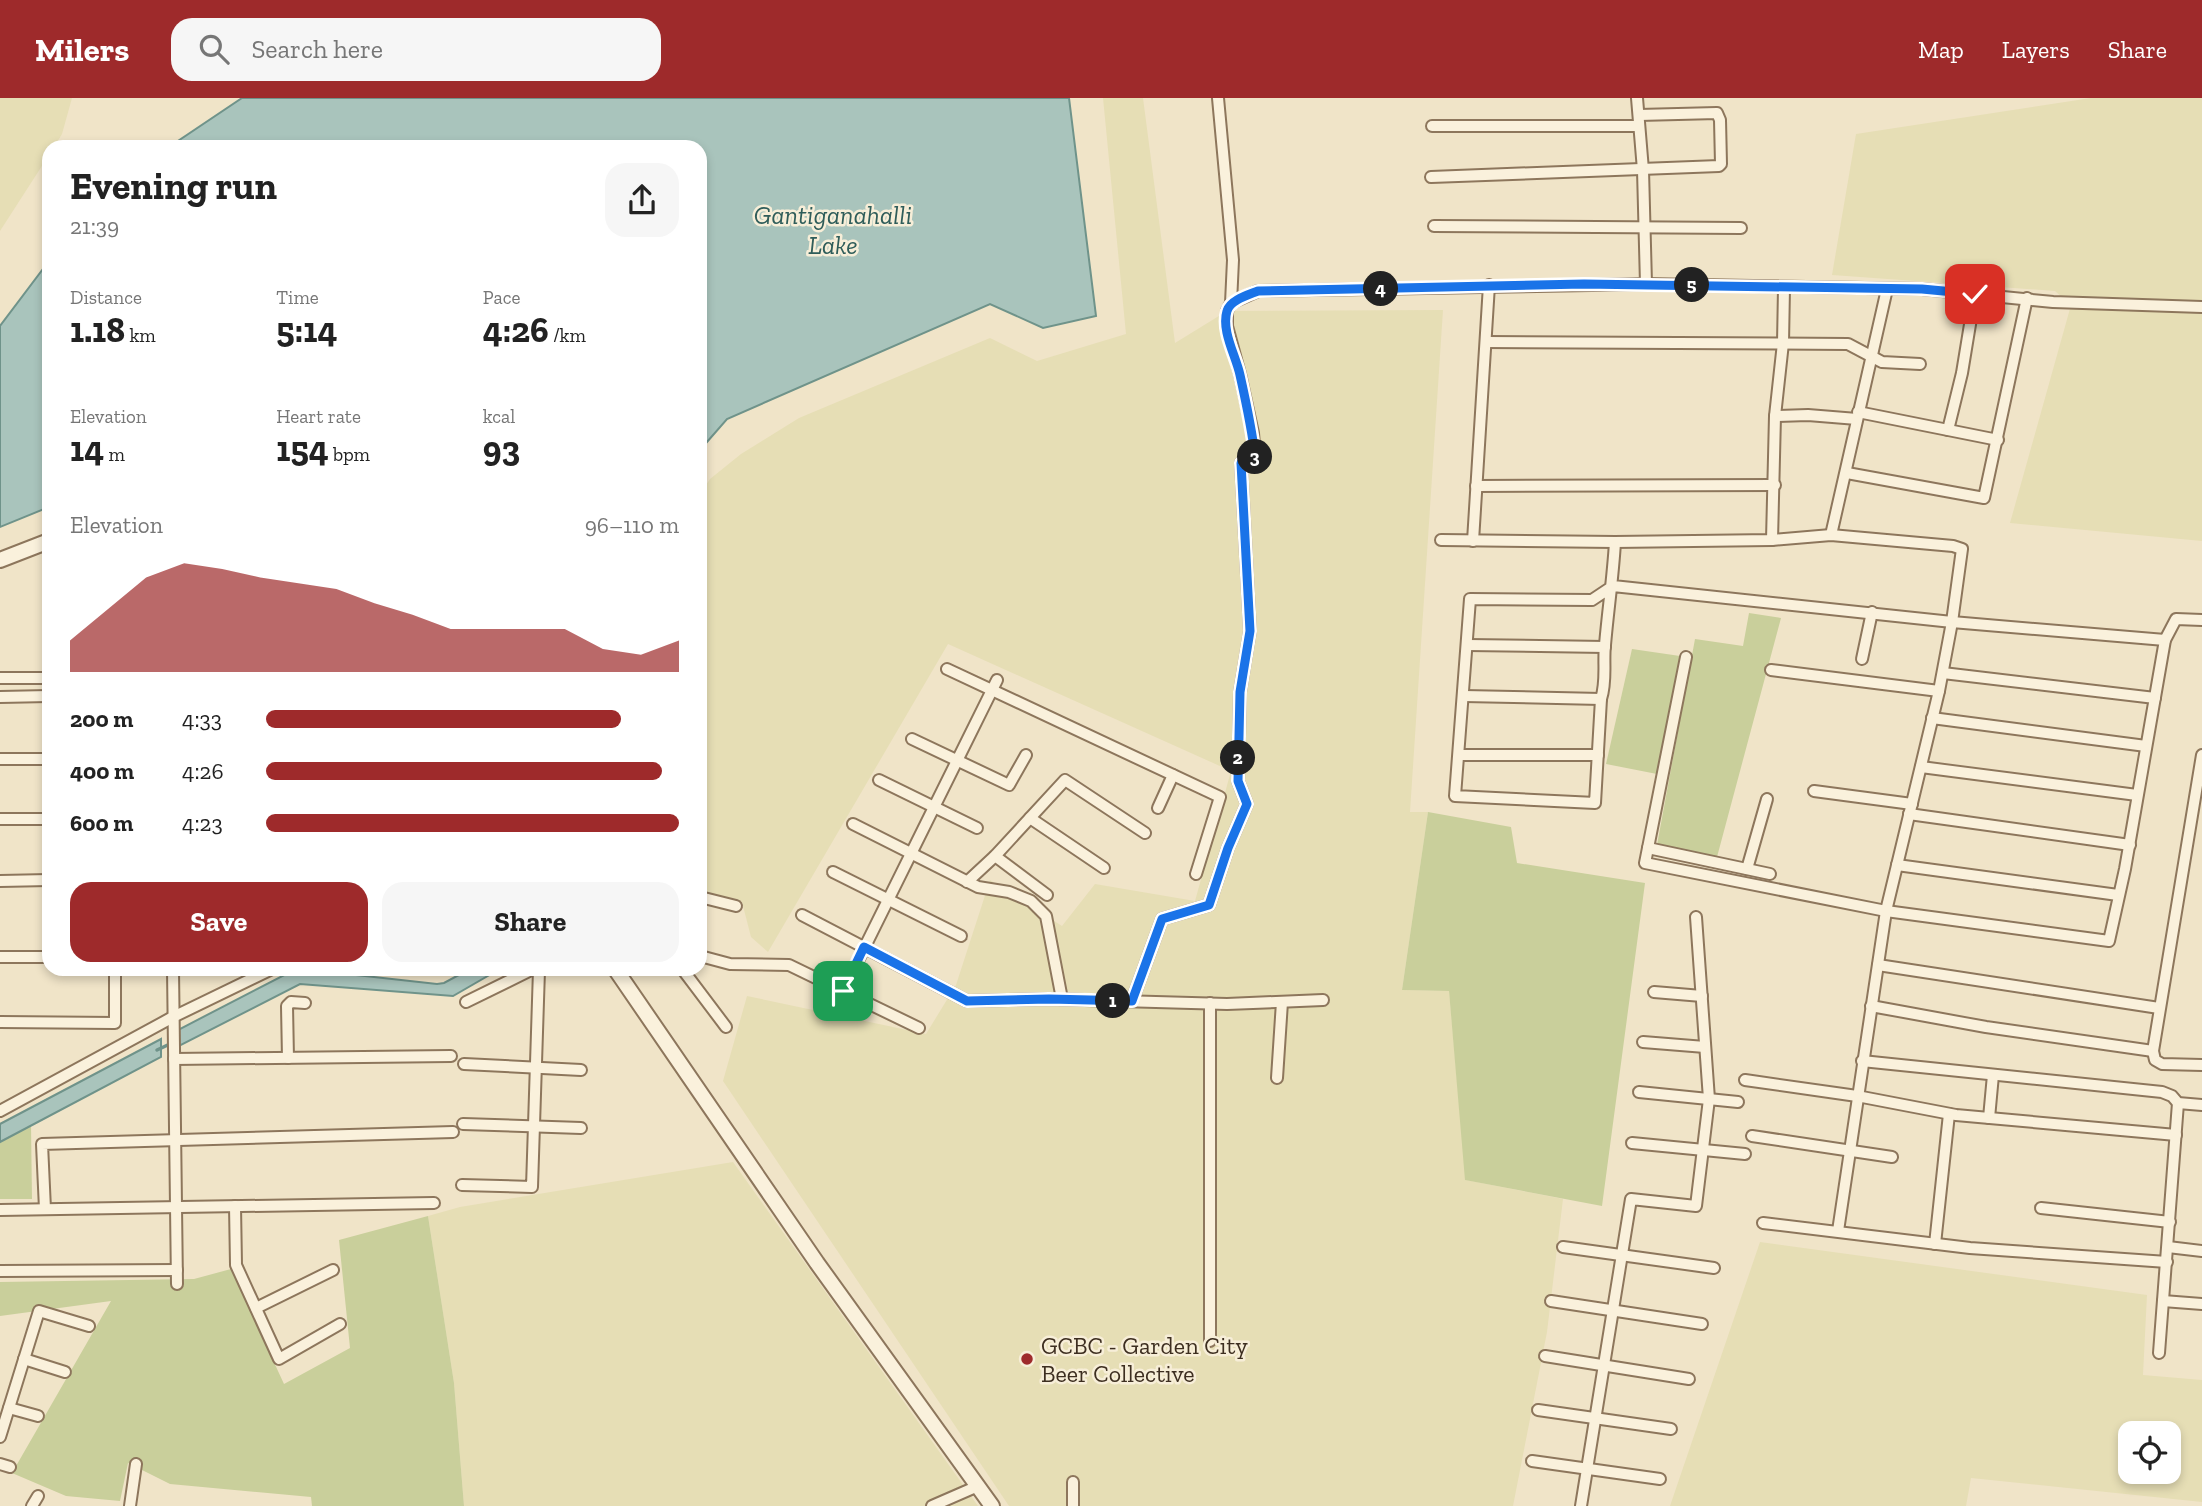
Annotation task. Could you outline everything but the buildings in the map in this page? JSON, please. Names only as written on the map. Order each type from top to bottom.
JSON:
[{"type":"street","points":[[1132,1001],[1162,919],[1209,905],[1228,848],[1247,804],[1238,781],[1240,692],[1250,631],[1241,463],[1255,456],[1253,433],[1227,326],[1233,260],[1218,98]]},
{"type":"street","points":[[1637,98],[1643,170],[1646,284]]},
{"type":"street","points":[[1431,177],[1719,166],[1722,160],[1720,120],[1717,113],[1639,121],[1432,126]]},
{"type":"street","points":[[1434,226],[1741,228]]},
{"type":"street","points":[[1231,303],[1258,291],[1646,284],[1922,289],[2053,302],[2202,307]]},
{"type":"street","points":[[1473,541],[1489,285]]},
{"type":"street","points":[[1772,540],[1784,288]]},
{"type":"street","points":[[1831,535],[1842,482],[1847,473],[1857,415],[1874,356],[1887,289]]},
{"type":"street","points":[[1948,430],[1962,373],[1975,294]]},
{"type":"street","points":[[1847,473],[1984,498],[2027,298]]},
{"type":"street","points":[[1486,342],[1848,344],[1882,362],[1920,365]]},
{"type":"street","points":[[1776,416],[1857,415],[1998,440]]},
{"type":"street","points":[[1476,486],[1775,485]]},
{"type":"street","points":[[1441,540],[1772,540],[1831,535],[1962,549],[1939,691],[1886,911],[1838,1231]]},
{"type":"street","points":[[1615,542],[1613,586],[1605,647],[1604,689],[1601,699],[1595,803],[1455,796],[1470,599],[1592,600],[1613,586],[1952,622],[2165,640]]},
{"type":"street","points":[[0,560],[42,544]]},
{"type":"street","points":[[1862,659],[1872,612]]},
{"type":"street","points":[[1686,656],[1645,863],[1886,911],[2109,941],[2130,845],[2165,640],[2176,619],[2202,620]]},
{"type":"street","points":[[1468,645],[1605,647]]},
{"type":"street","points":[[947,669],[994,685],[1220,797],[1196,874]]},
{"type":"street","points":[[1771,670],[1939,691]]},
{"type":"street","points":[[1942,673],[2155,698]]},
{"type":"street","points":[[0,678],[42,678]]},
{"type":"street","points":[[843,991],[994,685]]},
{"type":"street","points":[[0,698],[42,696]]},
{"type":"street","points":[[1464,696],[1601,699]]},
{"type":"street","points":[[1933,718],[2146,747]]},
{"type":"street","points":[[912,739],[1009,785],[1026,755]]},
{"type":"street","points":[[1459,755],[1598,755]]},
{"type":"street","points":[[2202,755],[2152,1051],[2155,1060],[2162,1064],[2202,1065]]},
{"type":"street","points":[[0,759],[42,759]]},
{"type":"street","points":[[1921,766],[2137,795]]},
{"type":"street","points":[[1158,808],[1173,775]]},
{"type":"street","points":[[879,780],[977,828]]},
{"type":"street","points":[[967,882],[995,856],[1065,780],[1145,833]]},
{"type":"street","points":[[1814,790],[2130,845]]},
{"type":"street","points":[[1747,869],[1768,799]]},
{"type":"street","points":[[1030,818],[1104,868]]},
{"type":"street","points":[[0,819],[42,819]]},
{"type":"street","points":[[853,824],[978,887],[1009,892],[1031,901],[1046,916],[1062,999]]},
{"type":"street","points":[[1648,848],[1770,874]]},
{"type":"street","points":[[995,856],[1047,895]]},
{"type":"street","points":[[1897,865],[2118,895]]},
{"type":"street","points":[[833,873],[961,936]]},
{"type":"street","points":[[0,881],[42,880]]},
{"type":"street","points":[[707,899],[736,906]]},
{"type":"street","points":[[802,915],[967,1001],[1062,999],[1210,1003],[1323,1000]]},
{"type":"street","points":[[1581,1506],[1631,1199],[1696,1206],[1709,1099],[1696,917]]},
{"type":"street","points":[[0,957],[42,957]]},
{"type":"street","points":[[707,958],[730,964],[789,965],[919,1028]]},
{"type":"street","points":[[1878,965],[2159,1008]]},
{"type":"street","points":[[0,1023],[115,1023],[114,976]]},
{"type":"street","points":[[173,976],[177,1284]]},
{"type":"street","points":[[0,1111],[259,976]]},
{"type":"street","points":[[466,1002],[519,976]]},
{"type":"street","points":[[462,1185],[532,1187],[539,976]]},
{"type":"street","points":[[620,976],[817,1264],[992,1506]]},
{"type":"street","points":[[688,976],[726,1027]]},
{"type":"street","points":[[1654,992],[1702,996]]},
{"type":"street","points":[[288,1058],[287,1006],[290,1002],[305,1003]]},
{"type":"street","points":[[1277,1078],[1282,1002]]},
{"type":"street","points":[[1210,1003],[1210,1341]]},
{"type":"street","points":[[1871,1006],[1986,1027],[2152,1051]]},
{"type":"street","points":[[1643,1042],[1705,1047]]},
{"type":"street","points":[[174,1059],[451,1056]]},
{"type":"street","points":[[1862,1061],[2162,1092],[2172,1096],[2178,1103],[2159,1353]]},
{"type":"street","points":[[464,1064],[581,1070]]},
{"type":"street","points":[[1989,1118],[1993,1075]]},
{"type":"street","points":[[1745,1080],[1857,1096],[1949,1114],[2176,1135]]},
{"type":"street","points":[[1639,1092],[1738,1102]]},
{"type":"street","points":[[2178,1103],[2202,1105]]},
{"type":"street","points":[[1935,1244],[1949,1114]]},
{"type":"street","points":[[463,1124],[581,1128]]},
{"type":"street","points":[[45,1209],[42,1144],[453,1132]]},
{"type":"street","points":[[1752,1136],[1892,1157]]},
{"type":"street","points":[[1632,1143],[1745,1154]]},
{"type":"street","points":[[0,1210],[434,1203]]},
{"type":"street","points":[[235,1206],[236,1265],[279,1359],[340,1324]]},
{"type":"street","points":[[2040,1208],[2170,1222]]},
{"type":"street","points":[[1763,1223],[1970,1248],[2167,1262]]},
{"type":"street","points":[[1563,1247],[1714,1268]]},
{"type":"street","points":[[2168,1247],[2202,1251]]},
{"type":"street","points":[[0,1270],[177,1270]]},
{"type":"street","points":[[256,1308],[333,1270]]},
{"type":"street","points":[[1551,1301],[1702,1324]]},
{"type":"street","points":[[2163,1301],[2202,1304]]},
{"type":"street","points":[[0,1437],[39,1311],[89,1326]]},
{"type":"street","points":[[1545,1356],[1689,1379]]},
{"type":"street","points":[[24,1359],[65,1372]]},
{"type":"street","points":[[9,1408],[38,1416]]},
{"type":"street","points":[[1538,1410],[1671,1429]]},
{"type":"street","points":[[1532,1461],[1660,1479]]},
{"type":"street","points":[[130,1506],[136,1464]]},
{"type":"street","points":[[1073,1482],[1073,1506]]},
{"type":"street","points":[[932,1506],[978,1486]]},
{"type":"shaded area","points":[[0,98],[72,98],[62,134],[58,140],[42,140],[42,166],[0,231]]},
{"type":"shaded area","points":[[1103,98],[1143,98],[1175,343],[1227,311],[1443,310],[1410,812],[1428,812],[1402,990],[1449,991],[1466,1180],[1563,1199],[1547,1332],[1513,1506],[1009,1506],[723,1081],[747,996],[926,1034],[956,985],[990,880],[1062,926],[1095,884],[1195,901],[1231,771],[948,644],[768,952],[751,937],[742,902],[707,894],[707,484],[710,479],[741,454],[799,418],[990,338],[1037,361],[1126,334]]},
{"type":"shaded area","points":[[2091,98],[2202,98],[2202,541],[2010,523],[2071,305],[2055,291],[1832,275],[1856,134]]},
{"type":"shaded area","points":[[733,1162],[978,1506],[464,1506],[454,1383],[428,1216],[460,1207]]},
{"type":"shaded area","points":[[1760,1242],[2147,1295],[2143,1375],[2202,1380],[2202,1502],[1971,1478],[1966,1506],[1670,1506]]},
{"type":"green space","points":[[1749,613],[1781,618],[1717,857],[1657,845],[1695,639],[1743,646]]},
{"type":"green space","points":[[1632,649],[1680,656],[1657,774],[1606,764]]},
{"type":"green space","points":[[1428,812],[1511,827],[1517,863],[1645,883],[1602,1206],[1465,1180],[1449,991],[1402,990]]},
{"type":"green space","points":[[31,1125],[32,1199],[0,1199],[0,1142]]},
{"type":"green space","points":[[428,1216],[454,1383],[464,1506],[312,1506],[311,1497],[170,1484],[128,1463],[120,1501],[66,1496],[12,1473],[111,1301],[0,1316],[0,1282],[194,1279],[231,1269],[284,1384],[350,1348],[339,1240]]},
{"type":"water","name":"Gantiganahalli Lake","points":[[242,98],[1069,98],[1096,316],[1043,328],[990,304],[727,419],[707,442],[707,140],[179,140]]},
{"type":"water","points":[[42,270],[42,510],[0,527],[0,326]]},
{"type":"water","points":[[282,976],[365,976],[437,984],[457,976],[488,976],[453,996],[300,984],[177,1047],[176,1031]]},
{"type":"water","points":[[161,1039],[161,1057],[0,1142],[0,1124]]},
{"type":"waterway","points":[[157,1050],[172,1043]]},
{"type":"place","name":"GCBC - Garden City Beer Collective","points":[[1027,1359]]},
{"type":"route","points":[[843,991],[864,947],[967,1001],[1132,1001],[1162,919],[1209,905],[1228,848],[1247,804],[1238,781],[1240,692],[1250,631],[1241,463],[1255,456],[1253,433],[1227,326],[1227,312],[1231,303],[1258,291],[1584,284],[1922,289],[1975,294]]}]
